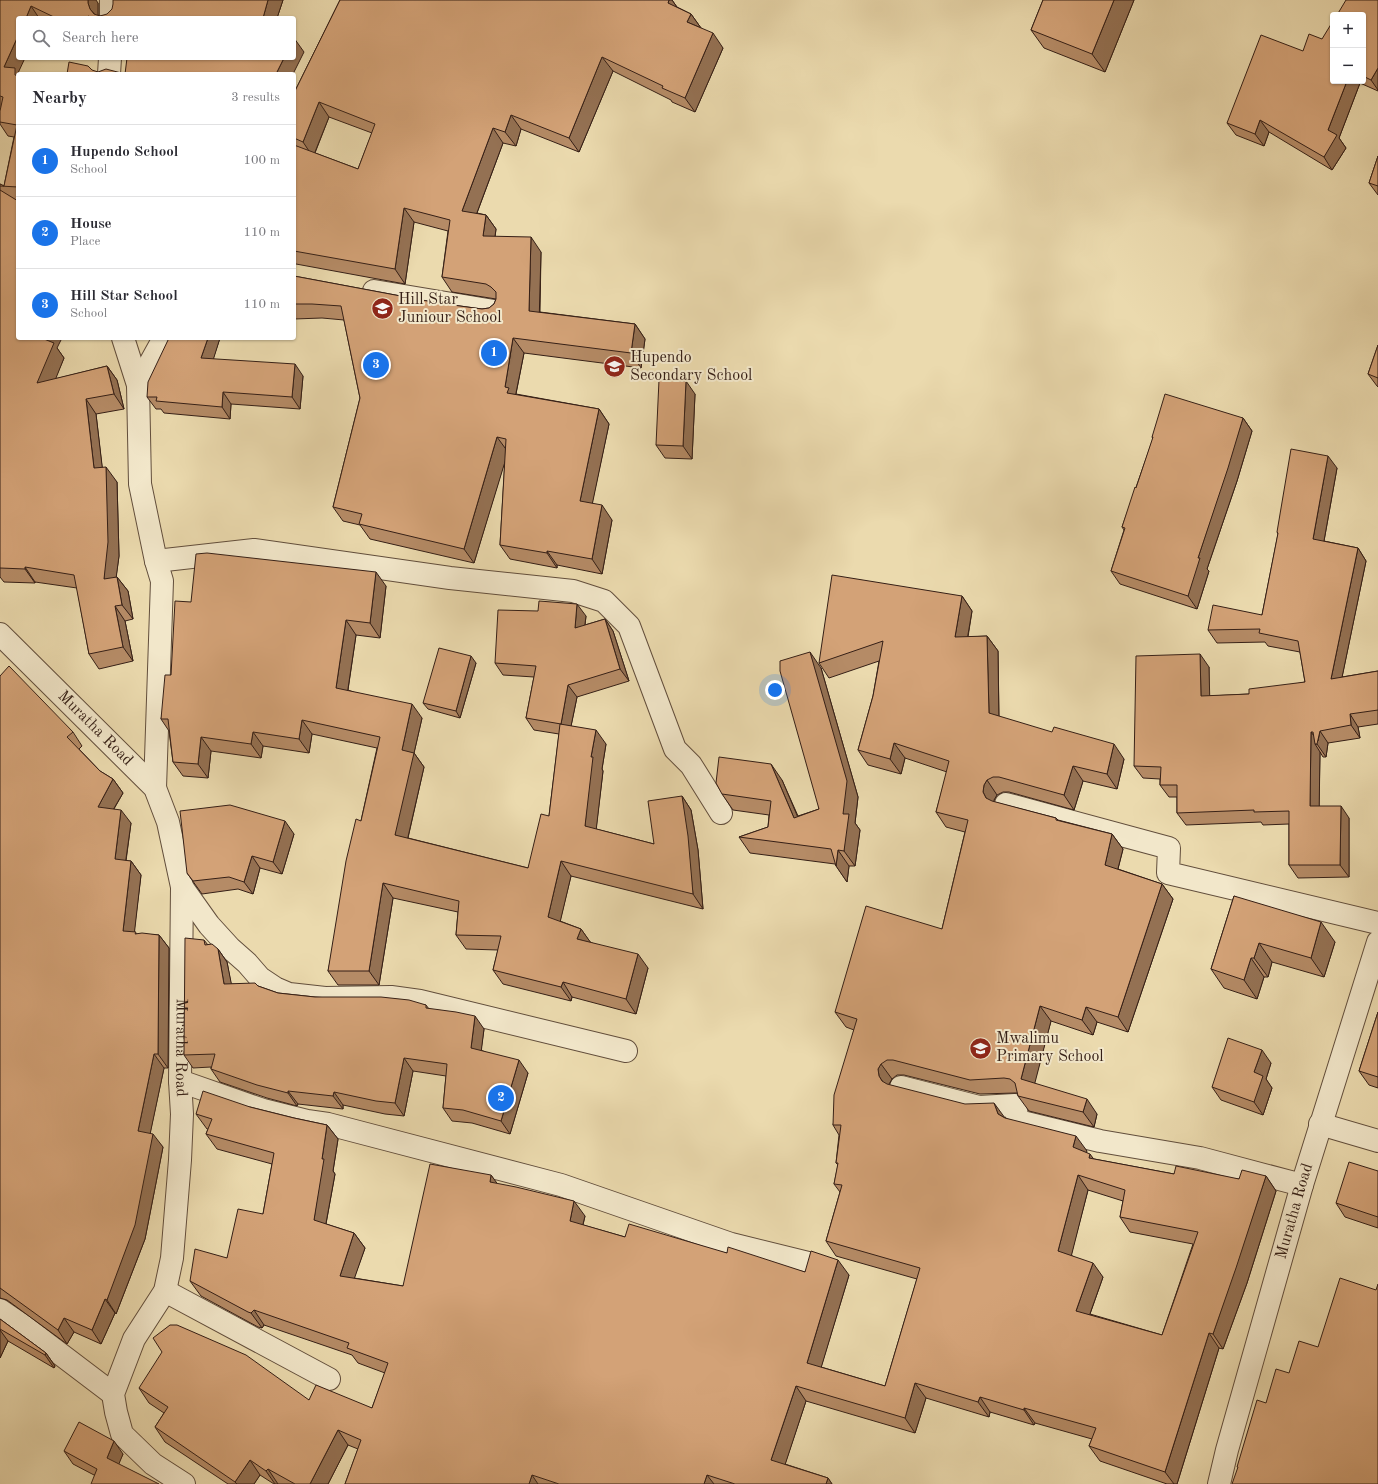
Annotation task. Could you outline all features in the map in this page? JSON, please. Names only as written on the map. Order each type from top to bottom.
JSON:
[{"type":"street","points":[[111,0],[111,16]]},
{"type":"street","points":[[109,72],[110,60]]},
{"type":"street","points":[[354,288],[494,311]]},
{"type":"street","points":[[124,340],[138,385],[140,484],[156,561],[162,581],[156,788]]},
{"type":"street","points":[[138,385],[163,340]]},
{"type":"street","points":[[156,561],[254,550],[450,578],[573,591],[604,601],[629,626],[675,749],[691,765],[721,813]]},
{"type":"street","name":"Muratha Road","points":[[3,644],[156,788],[168,822],[182,887],[180,1081],[182,1114],[172,1258],[165,1291],[134,1339],[114,1394],[116,1412],[122,1434],[153,1464],[184,1484]]},
{"type":"street","points":[[1006,804],[1169,848],[1168,873],[1378,923]]},
{"type":"street","points":[[182,887],[209,925],[230,948],[247,963],[260,978],[275,988],[289,994],[324,998],[390,997],[420,1001],[626,1051]]},
{"type":"street","name":"Muratha Road","points":[[1219,1484],[1227,1450],[1302,1185],[1378,942]]},
{"type":"street","points":[[180,1081],[263,1110],[307,1121],[328,1124],[560,1185],[731,1244],[808,1263]]},
{"type":"street","points":[[901,1087],[979,1107],[1015,1105],[1018,1121],[1100,1140],[1200,1158],[1302,1185]]},
{"type":"street","points":[[1320,1124],[1378,1141]]},
{"type":"street","points":[[165,1291],[329,1379]]},
{"type":"street","points":[[0,1310],[114,1394]]},
{"type":"building","points":[[0,0],[88,0],[90,9],[94,14],[100,16],[52,16],[31,6],[27,16],[16,16],[16,40],[4,67],[15,68],[16,125],[0,122],[0,111],[3,97],[0,96]]},
{"type":"building","points":[[113,0],[268,0],[264,16],[100,16],[107,14],[112,9]]},
{"type":"building","points":[[340,0],[669,0],[668,3],[691,14],[687,22],[713,33],[685,98],[662,88],[663,86],[602,57],[569,138],[511,115],[505,132],[493,128],[462,211],[486,215],[483,236],[531,237],[529,311],[635,324],[631,353],[513,338],[505,387],[509,388],[507,393],[599,409],[580,501],[602,505],[592,559],[500,545],[506,439],[497,437],[464,549],[359,524],[362,514],[333,507],[360,398],[341,306],[296,304],[296,276],[438,303],[482,309],[489,308],[494,304],[496,292],[486,284],[442,277],[450,220],[404,208],[395,269],[296,251],[296,146],[358,169],[375,124],[319,102],[303,142],[296,139],[296,89]]},
{"type":"building","points":[[1043,0],[1114,0],[1092,54],[1031,30]]},
{"type":"building","points":[[1346,0],[1378,0],[1378,68],[1371,80],[1366,78],[1366,12],[1339,12]]},
{"type":"building","points":[[1330,26],[1330,84],[1346,84],[1328,130],[1337,135],[1324,157],[1260,120],[1255,134],[1227,123],[1261,35],[1303,51],[1309,34],[1322,39]]},
{"type":"building","points":[[127,60],[283,60],[277,72],[125,72]]},
{"type":"building","points":[[69,62],[88,66],[92,70],[98,72],[67,72]]},
{"type":"building","points":[[106,69],[117,72],[98,72]]},
{"type":"building","points":[[16,130],[16,187],[0,186],[0,184],[4,186]]},
{"type":"building","points":[[1378,156],[1378,186],[1369,183]]},
{"type":"building","points":[[0,190],[16,200],[16,340],[46,340],[54,343],[37,383],[107,366],[114,394],[86,399],[94,468],[106,467],[108,542],[104,579],[117,577],[122,605],[115,606],[123,647],[89,654],[74,575],[25,567],[25,569],[0,568]]},
{"type":"building","points":[[168,340],[207,340],[201,358],[295,364],[292,397],[223,392],[222,407],[156,401],[157,397],[147,397],[148,382]]},
{"type":"building","points":[[1378,345],[1378,378],[1368,374]]},
{"type":"building","points":[[659,380],[686,381],[683,446],[656,445]]},
{"type":"building","points":[[1165,394],[1243,418],[1198,558],[1200,558],[1188,596],[1111,571],[1125,528],[1122,527],[1153,437]]},
{"type":"building","points":[[1291,449],[1328,456],[1313,539],[1358,548],[1331,679],[1378,671],[1378,710],[1350,714],[1351,725],[1320,731],[1317,744],[1315,744],[1313,732],[1311,732],[1310,806],[1341,806],[1340,865],[1289,865],[1289,811],[1254,812],[1254,810],[1177,813],[1177,785],[1160,785],[1161,767],[1134,766],[1136,656],[1200,654],[1201,696],[1249,694],[1249,689],[1305,682],[1298,641],[1259,633],[1260,629],[1208,630],[1213,605],[1262,615],[1278,533]]},
{"type":"building","points":[[207,553],[376,572],[370,623],[346,620],[336,688],[412,704],[402,750],[414,753],[395,835],[528,868],[541,814],[549,816],[560,724],[596,730],[591,757],[593,757],[585,826],[654,844],[648,801],[682,796],[688,836],[693,894],[561,861],[548,917],[581,929],[577,939],[638,954],[626,999],[563,982],[561,987],[493,970],[501,936],[456,935],[459,901],[383,883],[369,971],[328,971],[346,861],[356,819],[361,821],[380,737],[302,720],[299,739],[253,732],[251,744],[201,737],[198,764],[173,762],[168,719],[161,719],[165,675],[171,675],[175,601],[191,602],[196,554]]},
{"type":"building","points":[[832,575],[962,596],[955,637],[987,636],[989,713],[1052,732],[1054,727],[1114,744],[1107,774],[1073,766],[1064,795],[999,777],[993,777],[987,780],[984,785],[983,792],[986,798],[992,801],[1056,818],[1056,820],[1112,834],[1105,865],[1162,884],[1118,1017],[1086,1007],[1082,1020],[1040,1006],[1021,1079],[1087,1099],[1083,1112],[1018,1096],[1015,1083],[1010,1079],[970,1080],[893,1060],[887,1060],[881,1064],[878,1069],[879,1076],[882,1081],[887,1084],[965,1104],[994,1103],[998,1114],[1005,1118],[1076,1136],[1073,1147],[1090,1154],[1089,1158],[1174,1174],[1176,1166],[1239,1179],[1242,1170],[1266,1176],[1213,1334],[1209,1333],[1165,1472],[1089,1446],[1096,1428],[980,1397],[978,1402],[915,1383],[905,1418],[796,1386],[771,1460],[828,1478],[826,1484],[735,1484],[707,1475],[704,1484],[559,1484],[532,1475],[529,1484],[345,1484],[361,1440],[338,1430],[310,1484],[295,1484],[268,1469],[266,1471],[250,1460],[235,1482],[155,1427],[168,1407],[139,1388],[162,1352],[153,1338],[170,1325],[177,1325],[246,1355],[309,1400],[316,1385],[372,1408],[388,1363],[347,1348],[349,1343],[254,1310],[251,1313],[248,1312],[190,1281],[195,1249],[227,1258],[238,1209],[263,1214],[274,1153],[206,1134],[212,1119],[196,1114],[203,1091],[250,1107],[327,1125],[322,1159],[324,1159],[314,1220],[354,1233],[340,1276],[403,1286],[430,1164],[491,1175],[490,1182],[574,1201],[570,1221],[625,1237],[629,1224],[727,1253],[728,1247],[805,1272],[811,1251],[838,1260],[807,1363],[885,1386],[920,1268],[826,1241],[842,1185],[834,1184],[838,1163],[836,1163],[841,1125],[833,1125],[834,1095],[857,1019],[835,1012],[866,906],[942,929],[968,820],[936,812],[949,761],[894,743],[890,759],[858,750],[873,696],[883,641],[819,663]],"holes":[[[1078,1175],[1125,1190],[1120,1217],[1198,1232],[1162,1335],[1076,1311],[1093,1263],[1058,1251]]]},
{"type":"building","points":[[539,601],[577,604],[575,628],[605,619],[620,669],[568,685],[561,724],[526,718],[536,666],[495,663],[498,610],[538,611]]},
{"type":"building","points":[[439,648],[471,656],[456,711],[423,703]]},
{"type":"building","points":[[810,652],[847,781],[843,814],[849,814],[844,851],[838,850],[836,866],[831,849],[739,837],[768,827],[771,801],[722,794],[716,783],[719,757],[771,764],[794,818],[819,809],[780,671],[780,661]]},
{"type":"building","points":[[9,666],[73,732],[67,737],[100,771],[113,779],[98,807],[121,810],[115,859],[131,861],[123,931],[136,932],[135,934],[142,933],[159,935],[158,1054],[154,1054],[138,1131],[153,1134],[135,1225],[107,1300],[105,1299],[92,1330],[64,1318],[58,1330],[0,1288],[0,676]]},
{"type":"building","points":[[230,805],[285,821],[273,862],[252,856],[244,882],[229,877],[193,881],[187,873],[180,811]]},
{"type":"building","points":[[1234,896],[1321,922],[1311,958],[1259,943],[1254,958],[1251,958],[1244,980],[1211,969]]},
{"type":"building","points":[[185,938],[204,940],[205,945],[212,944],[218,949],[224,984],[255,983],[258,986],[278,993],[315,997],[381,997],[409,1000],[426,1005],[426,1008],[475,1016],[471,1048],[519,1060],[501,1121],[463,1110],[443,1108],[447,1064],[404,1058],[395,1103],[376,1101],[334,1092],[333,1096],[288,1091],[288,1093],[257,1085],[211,1069],[215,1054],[184,1055]]},
{"type":"building","points":[[1378,1012],[1378,1077],[1359,1071]]},
{"type":"building","points":[[1228,1038],[1262,1050],[1254,1072],[1263,1076],[1254,1102],[1212,1087]]},
{"type":"building","points":[[1349,1162],[1378,1171],[1378,1217],[1336,1203]]},
{"type":"building","points":[[1340,1278],[1376,1290],[1378,1284],[1378,1484],[1232,1484],[1257,1400],[1266,1403],[1276,1369],[1289,1373],[1299,1341],[1318,1347]]},
{"type":"building","points":[[0,1319],[46,1353],[45,1355],[0,1329]]},
{"type":"building","points":[[79,1422],[114,1441],[107,1458],[159,1484],[91,1484],[97,1469],[64,1451]]},
{"type":"place","name":"Hill Star Juniour School","points":[[383,309]]},
{"type":"place","name":"Hupendo School","points":[[494,353]]},
{"type":"place","name":"Hill Star School","points":[[376,365]]},
{"type":"place","name":"Hupendo Secondary School","points":[[614,367]]},
{"type":"place","name":"Mwalimu Primary School","points":[[980,1048]]},
{"type":"place","name":"House","points":[[501,1098]]}]
